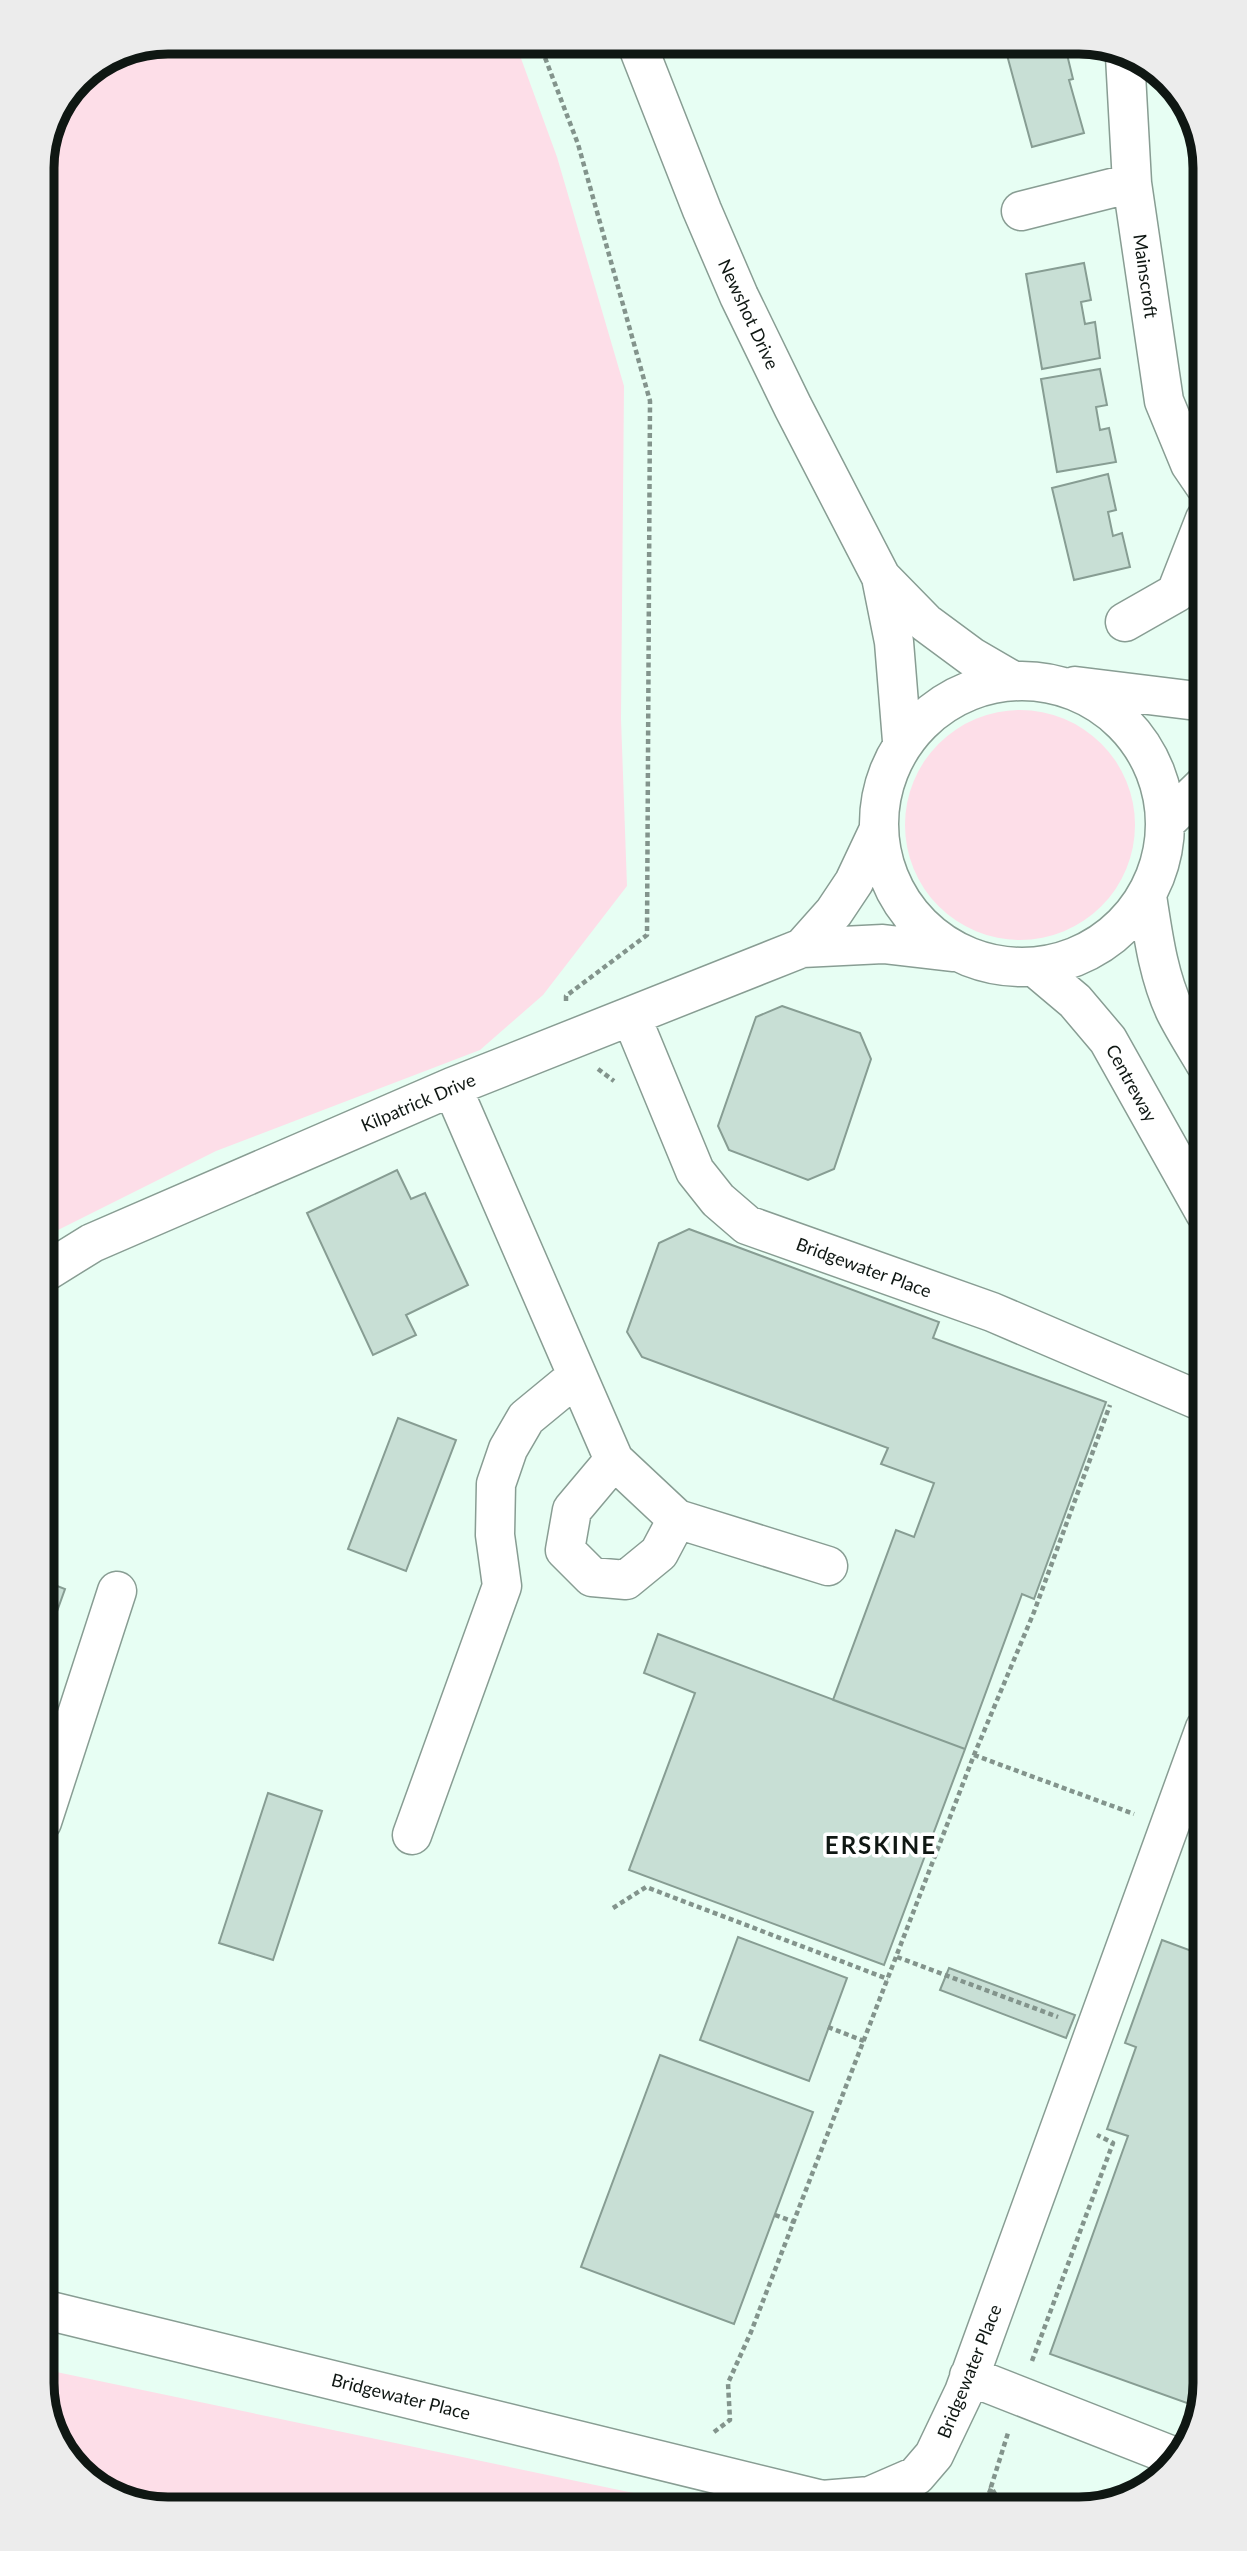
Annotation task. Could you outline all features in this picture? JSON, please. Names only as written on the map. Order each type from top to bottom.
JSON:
[{"type":"street","name":"Newshot Drive","points":[[641,54],[697,199],[739,296],[881,577],[894,642],[902,741]]},
{"type":"street","name":"Mainscroft","points":[[1125,64],[1132,183],[1164,401],[1193,467]]},
{"type":"street","points":[[1021,211],[1132,183]]},
{"type":"street","points":[[1125,622],[1175,593],[1193,549]]},
{"type":"street","name":"Newshot Drive","points":[[881,577],[926,623],[972,657],[1010,679]]},
{"type":"street","points":[[952,953],[919,921],[902,898],[886,864],[879,829],[886,787],[902,741],[918,722],[948,701],[981,684],[1010,679],[1027,678],[1062,685],[1193,701]]},
{"type":"street","points":[[1062,685],[1094,700],[1123,724],[1144,753],[1162,794],[1167,821],[1147,896],[1166,988],[1175,1011],[1193,1042]]},
{"type":"street","points":[[1167,821],[1193,796]]},
{"type":"street","name":"Kilpatrick Drive","points":[[802,948],[834,912],[847,892],[879,829]]},
{"type":"street","name":"Kilpatrick Drive","points":[[54,1267],[92,1243],[452,1087],[562,1041],[802,948],[883,944],[952,953],[976,962],[1007,968],[1037,969],[1078,957],[1113,935],[1147,896]]},
{"type":"street","name":"Centreway","points":[[1037,969],[1092,1018],[1108,1040],[1193,1192]]},
{"type":"street","name":"Bridgewater Place","points":[[631,1016],[695,1171],[719,1200],[747,1225],[992,1312],[1193,1398]]},
{"type":"street","points":[[452,1087],[614,1460],[677,1518],[828,1566]]},
{"type":"street","points":[[412,1835],[502,1586],[495,1535],[496,1484],[508,1448],[526,1418],[578,1376]]},
{"type":"street","points":[[614,1460],[572,1510],[565,1550],[592,1577],[626,1580],[659,1553],[677,1518]]},
{"type":"street","points":[[54,1785],[117,1591]]},
{"type":"street","name":"Bridgewater Place","points":[[858,2497],[870,2496],[916,2476],[934,2455],[969,2376],[1193,1761]]},
{"type":"street","name":"Bridgewater Place","points":[[54,2312],[810,2497]]},
{"type":"street","points":[[969,2376],[1167,2454]]},
{"type":"path","points":[[544,54],[578,144],[650,401],[647,935],[566,996],[562,1041],[624,1089]]},
{"type":"path","points":[[672,2462],[730,2420],[728,2383],[751,2332],[974,1755],[1034,1612],[1113,1396],[1100,1390],[1111,1363]]},
{"type":"path","points":[[974,1755],[1169,1827]]},
{"type":"path","points":[[613,1908],[646,1887],[888,1979]]},
{"type":"path","points":[[897,1957],[1095,2031]]},
{"type":"path","points":[[828,2027],[864,2041]]},
{"type":"path","points":[[987,2497],[1019,2395],[1113,2143],[1092,2133]]},
{"type":"path","points":[[775,2215],[794,2222]]},
{"type":"path","points":[[991,2487],[997,2497]]},
{"type":"shaded area","points":[[519,54],[557,157],[624,386],[621,719],[627,886],[543,995],[480,1050],[216,1151],[54,1232],[54,161],[58,139],[73,105],[88,88],[105,73],[146,56]]},
{"type":"shaded area","points":[[1020,710],[1064,719],[1093,736],[1109,752],[1130,792],[1135,825],[1126,869],[1109,898],[1093,914],[1053,935],[1020,940],[976,931],[947,914],[931,898],[910,858],[905,825],[914,781],[931,752],[947,736],[987,715]]},
{"type":"shaded area","points":[[54,2372],[653,2497],[146,2495],[111,2481],[78,2452],[63,2426],[56,2405]]},
{"type":"building","points":[[1067,54],[1073,79],[1069,80],[1084,133],[1032,147],[1007,55]]},
{"type":"building","points":[[1084,263],[1091,300],[1081,302],[1085,324],[1095,322],[1100,358],[1042,369],[1026,274]]},
{"type":"building","points":[[1100,369],[1107,405],[1096,407],[1100,430],[1109,428],[1116,462],[1057,472],[1041,379]]},
{"type":"building","points":[[1108,474],[1116,510],[1108,512],[1113,536],[1122,533],[1130,567],[1074,580],[1052,488]]},
{"type":"building","points":[[782,1006],[860,1033],[871,1059],[834,1169],[808,1180],[729,1150],[718,1126],[756,1017]]},
{"type":"building","points":[[397,1170],[411,1199],[425,1193],[468,1285],[406,1315],[416,1335],[373,1355],[307,1213]]},
{"type":"building","points":[[689,1229],[939,1322],[933,1338],[1106,1402],[1034,1599],[1022,1594],[965,1749],[833,1700],[896,1530],[914,1537],[934,1483],[881,1464],[888,1448],[642,1357],[627,1332],[659,1243]]},
{"type":"building","points":[[398,1418],[456,1440],[406,1571],[348,1549]]},
{"type":"building","points":[[54,1585],[65,1589],[54,1620]]},
{"type":"building","points":[[658,1634],[965,1749],[884,1965],[629,1870],[695,1693],[644,1673]]},
{"type":"building","points":[[268,1793],[322,1811],[273,1960],[219,1943]]},
{"type":"building","points":[[738,1937],[847,1978],[809,2081],[700,2040]]},
{"type":"building","points":[[1162,1940],[1193,1951],[1193,2383],[1190,2404],[1050,2354],[1128,2136],[1107,2129],[1136,2047],[1125,2043]]},
{"type":"building","points":[[949,1968],[1075,2015],[1066,2038],[940,1990]]},
{"type":"building","points":[[660,2055],[813,2112],[734,2324],[581,2267]]},
{"type":"district","name":"ERSKINE","points":[[881,1844]]}]
